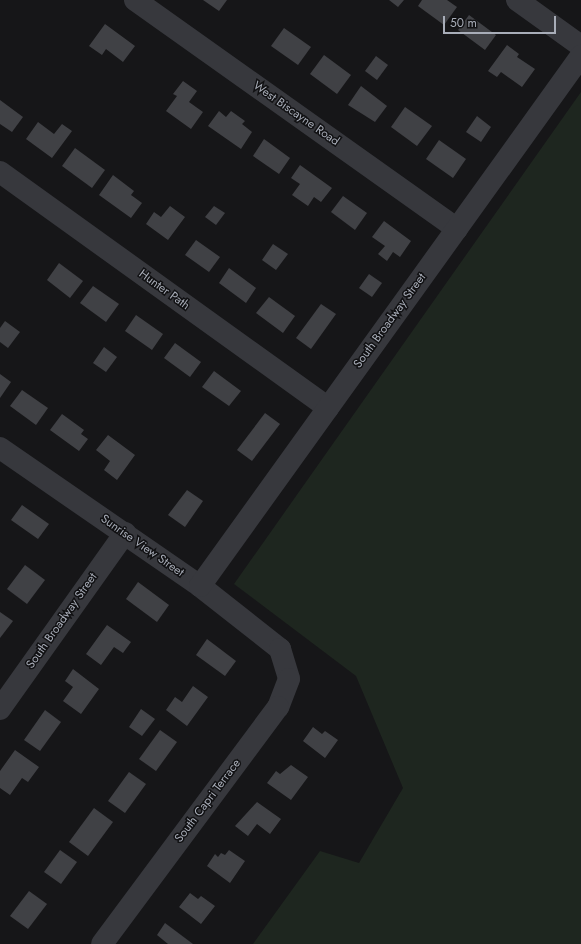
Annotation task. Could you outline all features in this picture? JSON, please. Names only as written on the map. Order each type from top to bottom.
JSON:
[{"type":"street","name":"West Biscayne Road","points":[[135,0],[457,229]]},
{"type":"street","points":[[517,0],[581,46]]},
{"type":"street","name":"South Broadway Street","points":[[200,586],[581,56]]},
{"type":"street","name":"Hunter Path","points":[[0,172],[328,408]]},
{"type":"street","name":"Sunrise View Street","points":[[0,448],[200,586],[280,649]]},
{"type":"street","name":"South Broadway Street","points":[[0,709],[125,533]]},
{"type":"street","name":"South Capri Terrace","points":[[102,944],[278,707],[289,679],[280,649]]},
{"type":"shaded area","points":[[581,92],[581,944],[253,944],[320,851],[359,863],[403,788],[356,676],[234,584]]},
{"type":"building","points":[[203,0],[227,0],[219,11]]},
{"type":"building","points":[[389,0],[404,0],[398,7]]},
{"type":"building","points":[[422,0],[447,0],[457,7],[444,25],[418,6]]},
{"type":"building","points":[[469,15],[496,35],[485,50],[458,30]]},
{"type":"building","points":[[105,24],[135,46],[123,62],[106,49],[102,55],[89,46]]},
{"type":"building","points":[[284,28],[311,47],[298,65],[271,46]]},
{"type":"building","points":[[507,45],[519,54],[517,57],[535,69],[522,87],[501,72],[497,77],[488,71]]},
{"type":"building","points":[[324,55],[351,75],[337,94],[310,74]]},
{"type":"building","points":[[376,56],[388,65],[377,80],[365,71]]},
{"type":"building","points":[[183,81],[197,91],[189,102],[203,112],[191,129],[166,111],[177,96],[173,94]]},
{"type":"building","points":[[361,86],[387,106],[375,122],[348,105]]},
{"type":"building","points":[[0,100],[23,117],[12,132],[0,124]]},
{"type":"building","points":[[405,107],[432,126],[417,146],[391,127]]},
{"type":"building","points":[[219,111],[226,117],[231,111],[245,121],[242,124],[252,132],[241,149],[208,126]]},
{"type":"building","points":[[477,116],[491,127],[481,142],[466,132]]},
{"type":"building","points":[[38,122],[54,134],[62,124],[72,131],[52,158],[26,139]]},
{"type":"building","points":[[264,139],[290,158],[279,174],[253,156]]},
{"type":"building","points":[[439,140],[466,159],[453,178],[426,159]]},
{"type":"building","points":[[75,148],[105,170],[92,188],[62,166]]},
{"type":"building","points":[[300,165],[332,188],[321,202],[314,197],[308,206],[292,195],[300,184],[291,178]]},
{"type":"building","points":[[113,175],[134,191],[131,195],[142,203],[131,218],[99,195]]},
{"type":"building","points":[[343,196],[367,213],[355,230],[331,212]]},
{"type":"building","points":[[170,206],[185,217],[168,240],[146,224],[154,212],[161,217]]},
{"type":"building","points":[[214,206],[225,213],[216,225],[205,217]]},
{"type":"building","points":[[384,221],[411,241],[400,257],[393,252],[387,261],[378,254],[385,246],[372,237]]},
{"type":"building","points":[[196,240],[220,257],[209,272],[185,255]]},
{"type":"building","points":[[273,244],[288,254],[276,270],[262,260]]},
{"type":"building","points":[[59,263],[83,281],[70,298],[47,280]]},
{"type":"building","points":[[229,268],[256,288],[246,303],[219,283]]},
{"type":"building","points":[[369,274],[382,283],[372,297],[359,288]]},
{"type":"building","points":[[93,286],[119,304],[106,322],[80,303]]},
{"type":"building","points":[[269,297],[295,316],[283,333],[256,313]]},
{"type":"building","points":[[321,304],[336,314],[311,349],[296,338]]},
{"type":"building","points":[[136,315],[163,334],[152,350],[125,331]]},
{"type":"building","points":[[5,321],[20,332],[8,348],[0,342],[0,328]]},
{"type":"building","points":[[175,343],[201,362],[190,377],[164,358]]},
{"type":"building","points":[[104,347],[117,357],[106,372],[93,363]]},
{"type":"building","points":[[214,371],[241,391],[229,406],[202,387]]},
{"type":"building","points":[[0,374],[11,382],[0,398]]},
{"type":"building","points":[[22,390],[48,408],[36,425],[10,406]]},
{"type":"building","points":[[265,413],[280,424],[252,461],[237,450]]},
{"type":"building","points":[[62,414],[84,430],[81,434],[88,439],[79,451],[50,430]]},
{"type":"building","points":[[108,435],[135,455],[117,480],[104,470],[110,461],[96,450]]},
{"type":"building","points":[[187,490],[203,501],[185,527],[168,515]]},
{"type":"building","points":[[22,505],[49,524],[38,539],[11,520]]},
{"type":"building","points":[[25,565],[45,580],[27,604],[7,589]]},
{"type":"building","points":[[138,582],[169,605],[157,622],[126,599]]},
{"type":"building","points":[[0,612],[13,621],[0,638]]},
{"type":"building","points":[[107,625],[131,642],[123,653],[114,647],[101,665],[86,654]]},
{"type":"building","points":[[207,639],[236,661],[225,676],[196,655]]},
{"type":"building","points":[[73,669],[99,689],[81,714],[63,701],[73,687],[65,681]]},
{"type":"building","points":[[193,686],[208,697],[187,726],[166,710],[175,697],[182,702]]},
{"type":"building","points":[[141,709],[155,719],[142,736],[129,727]]},
{"type":"building","points":[[45,710],[61,722],[40,751],[24,740]]},
{"type":"building","points":[[313,727],[322,734],[325,731],[338,740],[325,758],[303,741]]},
{"type":"building","points":[[160,730],[177,742],[156,771],[139,759]]},
{"type":"building","points":[[15,750],[39,767],[28,782],[22,778],[10,795],[0,788],[0,771]]},
{"type":"building","points":[[291,765],[308,777],[291,800],[267,783],[276,771],[280,774]]},
{"type":"building","points":[[129,772],[146,784],[125,813],[108,801]]},
{"type":"building","points":[[257,802],[281,819],[270,834],[257,824],[248,836],[235,826]]},
{"type":"building","points":[[94,808],[113,822],[88,856],[69,842]]},
{"type":"building","points":[[60,850],[77,862],[61,884],[44,872]]},
{"type":"building","points":[[229,850],[245,861],[230,883],[207,866],[215,854],[218,857],[221,853],[225,855]]},
{"type":"building","points":[[29,891],[47,904],[28,929],[10,916]]},
{"type":"building","points":[[190,893],[198,899],[201,896],[215,906],[201,924],[179,907]]},
{"type":"building","points":[[165,923],[193,944],[168,944],[157,935]]}]
